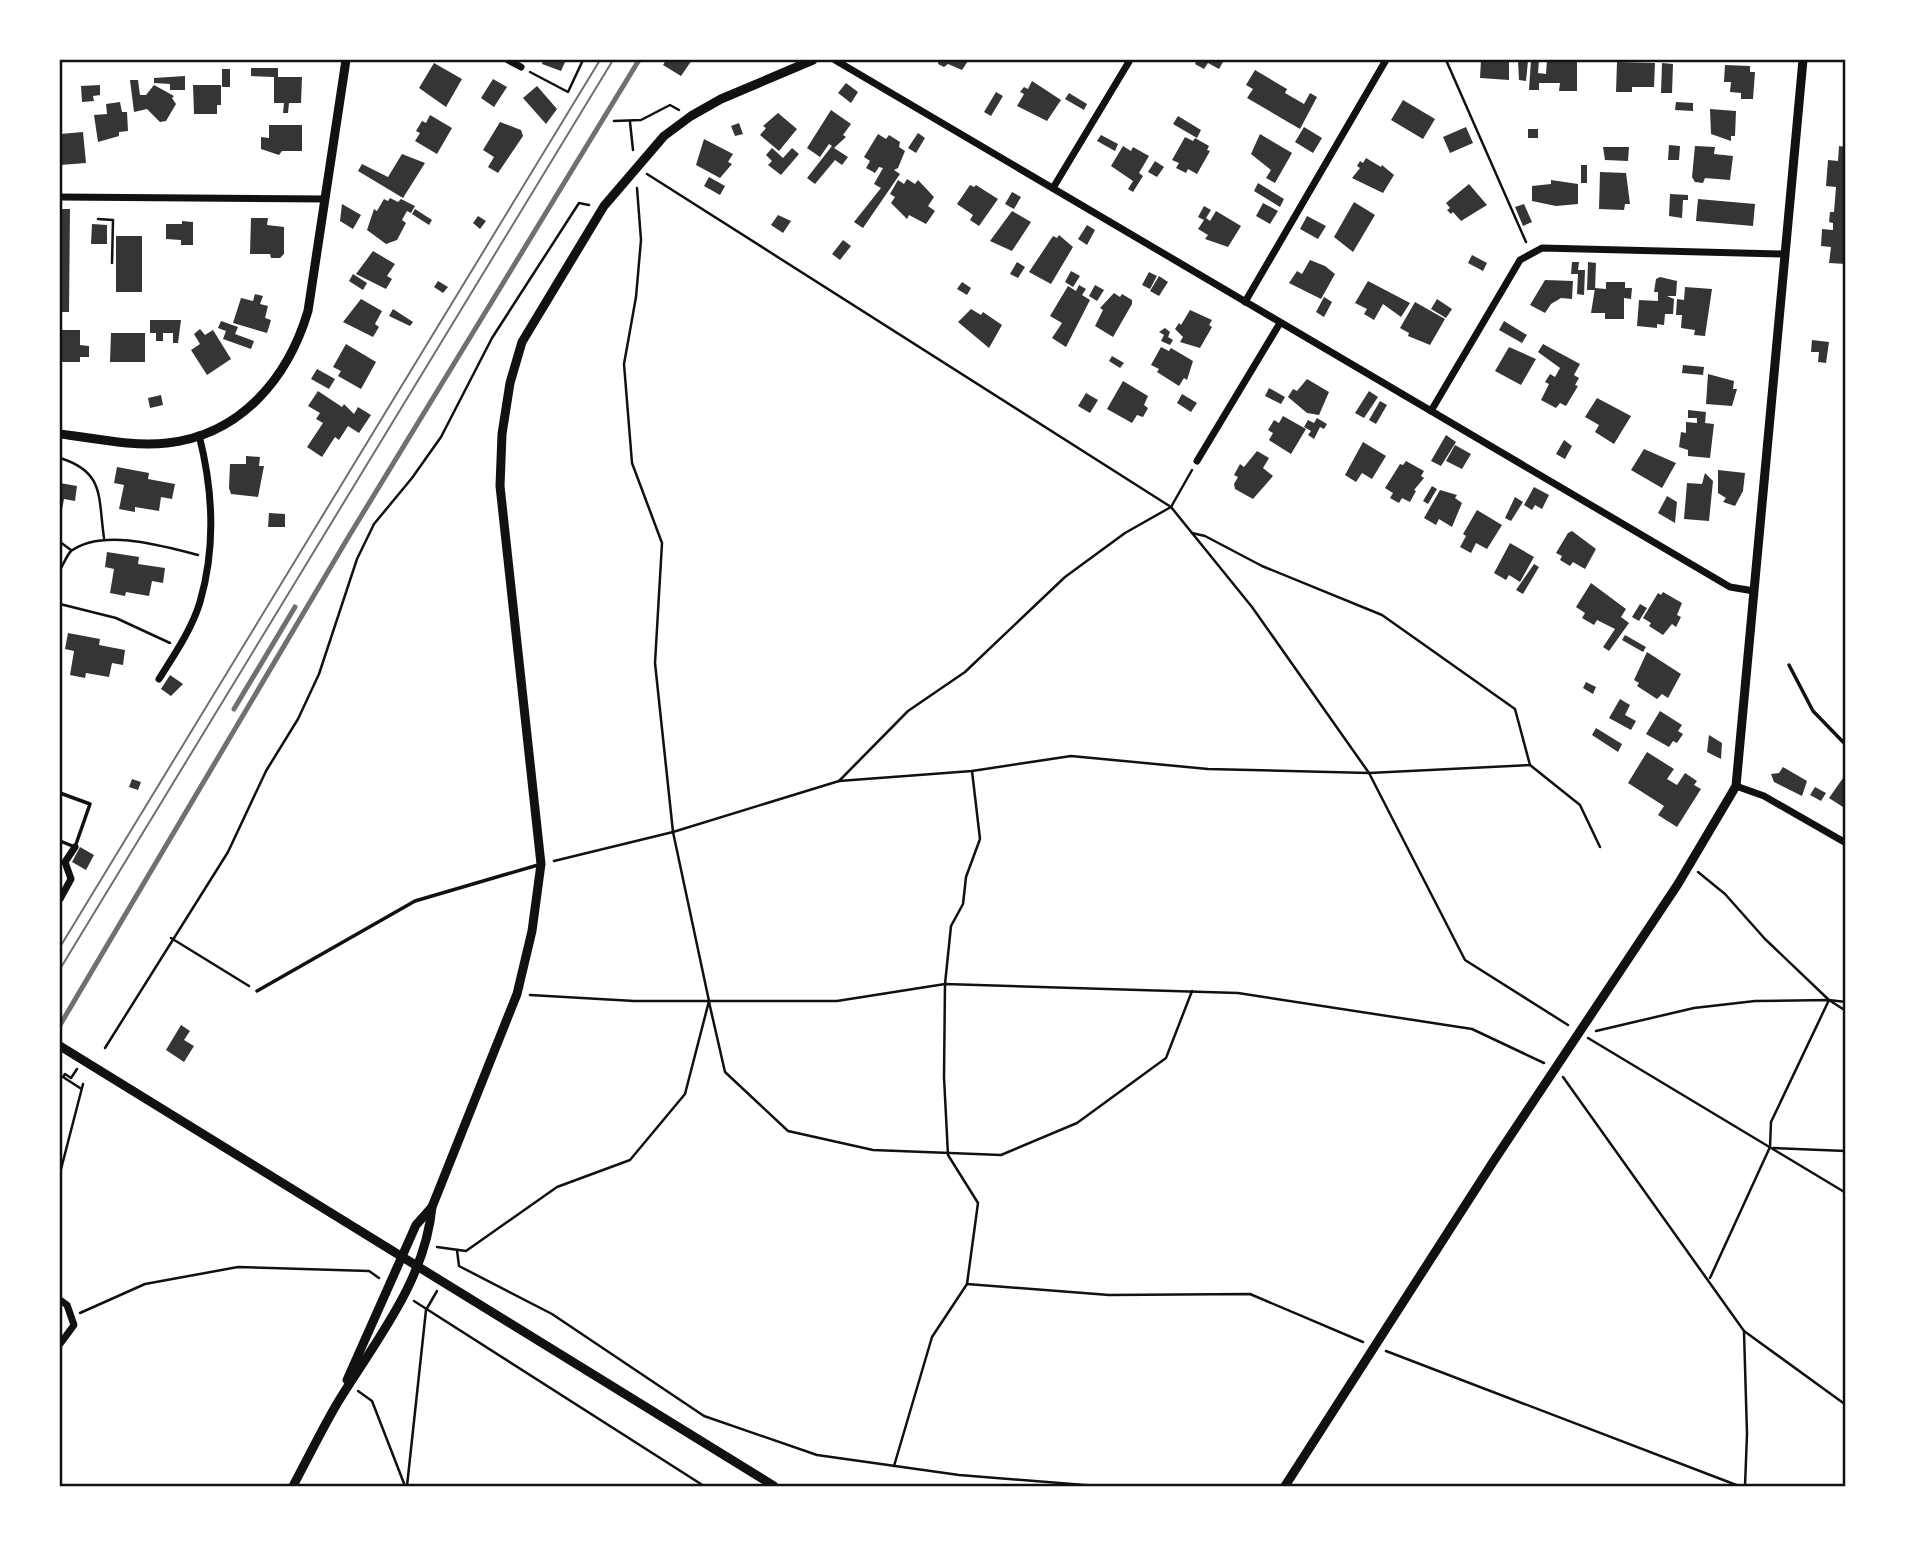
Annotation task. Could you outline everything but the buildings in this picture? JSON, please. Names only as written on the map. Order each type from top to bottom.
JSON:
[{"type":"street","points":[[60,434],[138,444],[169,443],[198,435],[230,423],[259,401],[284,370],[299,342],[308,312],[346,60]]},
{"type":"street","points":[[508,60],[521,67]]},
{"type":"street","points":[[292,1486],[338,1403],[405,1296],[426,1240],[432,1207],[517,994],[532,931],[541,864],[503,517],[502,433],[510,383],[522,342],[604,206],[664,136],[721,99],[813,60]]},
{"type":"street","points":[[835,60],[1730,587],[1754,591]]},
{"type":"street","points":[[1053,188],[1130,60]]},
{"type":"street","points":[[1245,302],[1387,60]]},
{"type":"street","points":[[1285,1486],[1690,865],[1737,786],[1803,60]]},
{"type":"street","points":[[60,197],[325,199]]},
{"type":"street","points":[[1431,411],[1520,260],[1530,251],[1542,248],[1785,254]]},
{"type":"street","points":[[1197,461],[1280,323]]},
{"type":"street","points":[[159,679],[179,647],[200,604],[208,557],[212,515],[208,472],[198,435]]},
{"type":"street","points":[[1737,786],[1765,796],[1846,843]]},
{"type":"street","points":[[60,899],[71,879],[65,862],[75,847]]},
{"type":"street","points":[[60,1046],[774,1486]]},
{"type":"street","points":[[338,1403],[416,1224],[432,1207]]},
{"type":"street","points":[[60,1300],[67,1305],[74,1325],[60,1344]]},
{"type":"lane","points":[[1789,665],[1814,710],[1846,745]]},
{"type":"lane","points":[[60,793],[90,804],[75,847],[60,841]]},
{"type":"lane","points":[[257,991],[415,901],[541,864]]},
{"type":"path","points":[[521,67],[568,92],[583,60]]},
{"type":"path","points":[[1446,60],[1470,121],[1530,251]]},
{"type":"path","points":[[614,121],[630,122],[670,105],[691,116]]},
{"type":"path","points":[[630,122],[641,240],[636,297],[624,364],[632,463],[662,543],[655,663],[673,832],[725,1072],[788,1131],[873,1150],[1001,1155],[1077,1123],[1166,1058],[1192,991]]},
{"type":"path","points":[[635,167],[1171,507],[1252,607],[1369,773],[1465,960],[1846,1193]]},
{"type":"path","points":[[105,1048],[171,938],[228,852],[266,771],[298,719],[319,674],[357,559],[374,524],[441,437],[492,338],[579,203],[604,206]]},
{"type":"path","points":[[98,219],[113,220],[112,263]]},
{"type":"path","points":[[60,458],[91,473],[97,487],[104,539]]},
{"type":"path","points":[[839,781],[908,711],[965,672],[1065,576],[1125,533],[1171,507],[1197,461]]},
{"type":"path","points":[[1191,533],[1205,536],[1262,566],[1382,615],[1516,709],[1530,765],[1580,805],[1600,847]]},
{"type":"path","points":[[60,570],[72,551],[104,539],[133,541],[208,557]]},
{"type":"path","points":[[60,542],[72,551]]},
{"type":"path","points":[[60,604],[116,618],[179,647]]},
{"type":"path","points":[[541,864],[673,832],[839,781],[972,771],[1071,756],[1208,769],[1369,773],[1530,765]]},
{"type":"path","points":[[894,1466],[932,1338],[967,1284],[978,1203],[948,1155],[945,984],[951,926],[963,904],[966,877],[980,839],[972,771]]},
{"type":"path","points":[[1690,865],[1725,894],[1765,939],[1829,1000],[1846,1011]]},
{"type":"path","points":[[171,938],[257,991]]},
{"type":"path","points":[[517,994],[634,1001],[837,1001],[945,984],[1192,991],[1238,993],[1472,1029],[1555,1069],[1584,1104],[1650,1203],[1710,1280],[1744,1331],[1846,1405]]},
{"type":"path","points":[[1710,1280],[1770,1147],[1771,1122],[1829,1000]]},
{"type":"path","points":[[426,1240],[438,1247],[466,1251],[557,1188],[630,1160],[685,1094],[709,1001]]},
{"type":"path","points":[[1579,1032],[1694,1008],[1755,1001],[1846,1002]]},
{"type":"path","points":[[60,1173],[82,1086],[63,1077],[65,1074],[71,1078]]},
{"type":"path","points":[[1770,1147],[1846,1151]]},
{"type":"path","points":[[457,1250],[459,1266],[552,1314],[704,1416],[817,1455],[959,1475],[1097,1486]]},
{"type":"path","points":[[70,1315],[145,1284],[238,1267],[369,1271],[388,1284]]},
{"type":"path","points":[[406,1486],[426,1310],[443,1283]]},
{"type":"path","points":[[405,1296],[704,1486]]},
{"type":"path","points":[[1744,1331],[1747,1434],[1745,1486]]},
{"type":"path","points":[[349,1385],[372,1401],[406,1486]]},
{"type":"tram line","points":[[60,947],[600,60]]},
{"type":"tram line","points":[[60,969],[613,60]]},
{"type":"railway","points":[[60,1025],[349,536],[639,60]]},
{"type":"railway","points":[[234,709],[295,607]]}]
